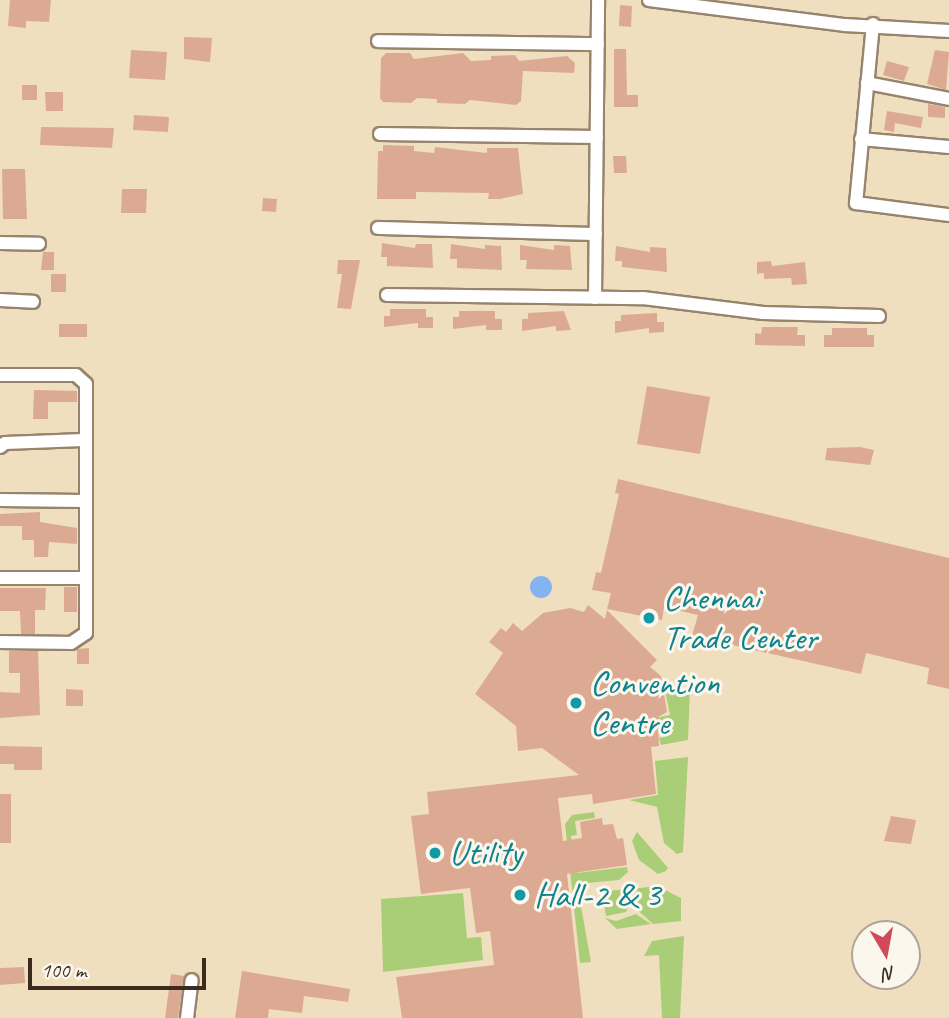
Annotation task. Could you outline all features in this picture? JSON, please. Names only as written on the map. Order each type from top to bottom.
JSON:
[{"type":"street","points":[[595,298],[598,0]]},
{"type":"street","points":[[649,0],[845,25],[873,24],[949,31]]},
{"type":"street","points":[[873,24],[856,203],[949,215]]},
{"type":"street","points":[[378,41],[598,44]]},
{"type":"street","points":[[867,83],[949,99]]},
{"type":"street","points":[[380,134],[597,137]]},
{"type":"street","points":[[861,139],[949,147]]},
{"type":"street","points":[[378,228],[596,234]]},
{"type":"street","points":[[0,243],[39,244]]},
{"type":"street","points":[[387,295],[679,300],[763,313],[879,316]]},
{"type":"street","points":[[0,300],[33,302]]},
{"type":"street","points":[[0,375],[83,377],[84,501],[83,639],[71,643],[0,642]]},
{"type":"street","points":[[0,447],[5,443],[83,440]]},
{"type":"street","points":[[0,500],[84,501]]},
{"type":"street","points":[[0,578],[84,578]]},
{"type":"street","points":[[187,1018],[192,980]]},
{"type":"green space","points":[[690,688],[688,740],[661,745],[659,738],[664,737],[656,718],[670,715],[665,690]]},
{"type":"green space","points":[[688,757],[683,852],[677,854],[664,843],[657,807],[629,800],[658,795],[655,761]]},
{"type":"green space","points":[[594,812],[595,818],[575,821],[577,835],[571,836],[577,873],[627,867],[628,872],[619,880],[577,884],[591,962],[580,963],[565,824],[572,815]]},
{"type":"green space","points":[[637,832],[668,868],[666,871],[658,874],[639,860],[632,841]]},
{"type":"green space","points":[[657,886],[681,898],[681,921],[653,924],[634,907],[631,889]]},
{"type":"green space","points":[[625,889],[631,902],[626,912],[606,916],[602,892]]},
{"type":"green space","points":[[463,893],[467,938],[481,937],[483,960],[383,972],[381,899]]},
{"type":"green space","points":[[636,914],[651,924],[617,929],[605,918],[616,921]]},
{"type":"green space","points":[[684,936],[680,1018],[662,1018],[659,955],[644,956],[652,941]]},
{"type":"water","points":[[541,576],[549,579],[552,587],[549,595],[541,598],[533,595],[530,587],[533,579]]},
{"type":"building","points":[[10,0],[51,0],[49,22],[26,21],[26,28],[8,26]]},
{"type":"building","points":[[620,5],[632,6],[631,27],[619,26]]},
{"type":"building","points":[[184,37],[212,38],[210,62],[184,59]]},
{"type":"building","points":[[614,49],[626,49],[627,95],[638,95],[638,107],[614,107]]},
{"type":"building","points":[[131,50],[167,52],[165,80],[129,78]]},
{"type":"building","points":[[935,50],[949,52],[946,90],[927,84]]},
{"type":"building","points":[[386,53],[410,53],[414,59],[463,53],[471,61],[491,60],[491,56],[515,55],[519,61],[567,56],[575,63],[574,73],[523,71],[521,101],[516,105],[470,100],[465,104],[437,103],[437,99],[417,98],[411,103],[383,102],[380,98],[381,58]]},
{"type":"building","points":[[887,61],[909,67],[904,81],[883,75]]},
{"type":"building","points":[[22,85],[37,85],[37,100],[22,100]]},
{"type":"building","points":[[45,92],[63,92],[63,111],[46,111]]},
{"type":"building","points":[[928,104],[945,107],[945,118],[928,117]]},
{"type":"building","points":[[887,111],[923,117],[921,128],[895,123],[894,132],[884,130]]},
{"type":"building","points":[[134,115],[169,117],[168,132],[133,130]]},
{"type":"building","points":[[41,127],[114,128],[112,148],[40,145]]},
{"type":"building","points":[[383,145],[414,146],[414,151],[434,153],[435,147],[487,153],[487,148],[518,148],[523,194],[488,199],[489,193],[416,192],[416,199],[377,199],[378,151],[383,151]]},
{"type":"building","points":[[613,156],[626,156],[627,173],[614,173]]},
{"type":"building","points":[[2,169],[25,169],[27,219],[3,219]]},
{"type":"building","points":[[122,189],[147,189],[146,213],[121,213]]},
{"type":"building","points":[[263,198],[277,199],[276,212],[262,211]]},
{"type":"building","points":[[382,243],[415,248],[416,244],[432,244],[433,268],[387,266],[387,257],[381,257]]},
{"type":"building","points":[[451,244],[485,249],[485,245],[501,246],[502,270],[457,268],[457,259],[450,259]]},
{"type":"building","points":[[520,245],[554,250],[554,245],[570,246],[572,270],[526,269],[527,260],[520,260]]},
{"type":"building","points":[[616,246],[650,252],[650,247],[666,248],[667,272],[622,267],[622,261],[615,261]]},
{"type":"building","points":[[43,252],[54,252],[54,270],[41,270]]},
{"type":"building","points":[[338,260],[360,260],[351,309],[337,308],[342,274],[337,274]]},
{"type":"building","points":[[771,261],[772,266],[805,262],[807,284],[792,285],[791,278],[764,279],[764,273],[757,274],[757,262]]},
{"type":"building","points":[[51,274],[66,274],[66,292],[51,292]]},
{"type":"building","points":[[390,309],[426,309],[426,317],[433,317],[433,328],[418,328],[418,323],[384,327],[384,316],[390,316]]},
{"type":"building","points":[[459,311],[495,311],[495,319],[502,319],[502,330],[486,330],[486,325],[453,329],[453,317],[459,317]]},
{"type":"building","points":[[564,311],[571,330],[556,331],[556,326],[522,331],[522,319],[528,319],[528,313]]},
{"type":"building","points":[[657,313],[657,322],[664,322],[664,332],[649,333],[649,328],[615,333],[615,321],[621,321],[621,315]]},
{"type":"building","points":[[59,324],[87,324],[87,337],[59,337]]},
{"type":"building","points":[[762,327],[798,327],[797,335],[805,335],[805,346],[755,345],[755,333],[761,334]]},
{"type":"building","points":[[832,328],[867,328],[867,335],[874,335],[874,347],[824,347],[824,335],[832,335]]},
{"type":"building","points":[[647,386],[710,397],[700,454],[637,444]]},
{"type":"building","points":[[34,390],[77,391],[77,402],[48,402],[48,419],[33,419]]},
{"type":"building","points":[[860,447],[874,450],[870,465],[825,460],[827,448]]},
{"type":"building","points":[[618,479],[949,558],[949,689],[927,684],[929,668],[866,653],[861,674],[692,636],[698,615],[664,607],[662,620],[607,609],[611,593],[592,590],[596,572],[601,573],[619,494],[615,493]]},
{"type":"building","points":[[40,512],[40,522],[77,528],[77,544],[49,542],[48,557],[34,557],[34,540],[22,540],[22,526],[0,526],[0,514]]},
{"type":"building","points":[[64,587],[77,587],[77,612],[64,612]]},
{"type":"building","points":[[0,588],[46,588],[45,610],[35,610],[35,634],[21,634],[20,611],[0,611]]},
{"type":"building","points":[[588,605],[605,619],[607,610],[657,660],[650,667],[661,676],[667,712],[658,717],[659,746],[651,747],[656,794],[593,804],[592,794],[558,798],[563,841],[582,838],[580,822],[602,818],[603,825],[613,824],[617,839],[623,838],[627,865],[567,874],[583,1018],[402,1018],[396,977],[494,965],[490,931],[476,933],[470,888],[421,894],[411,816],[429,814],[427,792],[579,775],[542,748],[518,751],[516,726],[475,694],[503,653],[489,642],[501,628],[506,632],[513,623],[522,631],[543,613],[570,608],[584,612]]},
{"type":"building","points":[[89,648],[89,664],[77,664],[77,649]]},
{"type":"building","points":[[9,651],[38,651],[40,715],[0,718],[0,692],[20,693],[20,673],[9,673]]},
{"type":"building","points":[[66,689],[83,690],[83,706],[66,706]]},
{"type":"building","points":[[0,746],[42,747],[42,770],[14,770],[14,764],[0,764]]},
{"type":"building","points":[[0,794],[11,794],[11,843],[0,843]]},
{"type":"building","points":[[891,816],[916,820],[911,844],[884,841]]},
{"type":"building","points":[[24,967],[25,983],[0,985],[0,968]]},
{"type":"building","points":[[242,971],[350,989],[348,1002],[304,996],[302,1013],[269,1009],[268,1018],[235,1018]]},
{"type":"building","points":[[171,974],[184,976],[178,1018],[165,1018]]},
{"type":"place","name":"Chennai Trade Center","points":[[649,618]]},
{"type":"place","name":"Convention Centre","points":[[576,703]]},
{"type":"place","name":"Utility","points":[[435,853]]},
{"type":"place","name":"Hall-2 & 3","points":[[520,895]]}]
